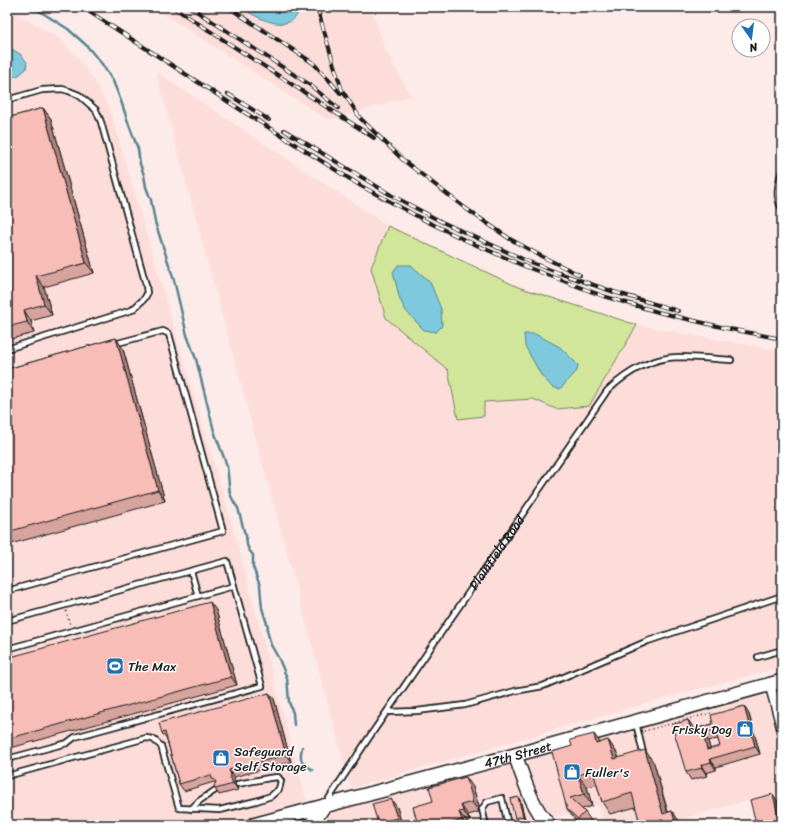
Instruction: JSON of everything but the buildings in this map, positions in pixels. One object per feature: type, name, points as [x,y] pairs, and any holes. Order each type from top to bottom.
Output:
[{"type":"main road","name":"47th Street","points":[[254,825],[776,683]]},
{"type":"main road","points":[[515,755],[529,794],[546,821]]},
{"type":"main road","name":"Plainfield Road","points":[[311,825],[324,806]]},
{"type":"street","points":[[776,683],[782,730]]},
{"type":"lane","points":[[7,100],[42,90],[62,89],[79,95],[96,110],[144,277],[147,294],[144,299],[132,310],[7,349]]},
{"type":"lane","points":[[782,173],[778,186],[779,204],[782,208]]},
{"type":"lane","points":[[7,590],[223,531],[169,334],[163,330],[110,345]]},
{"type":"lane","name":"Plainfield Road","points":[[324,806],[608,391],[618,381],[633,370],[646,364],[661,360],[678,357],[731,360]]},
{"type":"lane","points":[[7,622],[227,561],[262,686],[75,737],[67,743],[7,759]]},
{"type":"lane","points":[[191,571],[198,596]]},
{"type":"lane","points":[[7,649],[234,586]]},
{"type":"lane","points":[[387,712],[417,711],[465,705],[515,691],[543,686],[648,641],[782,596]]},
{"type":"lane","points":[[758,657],[782,650]]},
{"type":"lane","points":[[635,722],[645,759]]},
{"type":"lane","points":[[7,776],[146,738],[153,739],[161,746],[179,808],[220,810],[266,798],[271,796],[279,789],[281,781],[278,777],[238,784]]},
{"type":"lane","points":[[191,809],[199,801],[217,789]]},
{"type":"lane","points":[[486,825],[482,809],[487,802],[502,798],[508,825]]},
{"type":"lane","points":[[530,825],[546,821]]},
{"type":"shaded area","points":[[153,7],[371,7],[385,49],[411,96],[328,120]]},
{"type":"shaded area","points":[[7,8],[59,38],[78,58],[94,80],[110,110],[237,542],[308,807],[242,825],[7,825]]},
{"type":"shaded area","points":[[156,72],[388,226],[371,268],[386,318],[448,370],[458,419],[484,416],[483,402],[533,399],[556,409],[589,406],[637,325],[782,351],[782,667],[665,698],[351,788]]},
{"type":"shaded area","points":[[768,688],[782,739],[782,791],[660,825],[605,825],[598,805],[547,819],[519,757]]},
{"type":"shaded area","points":[[513,758],[545,825],[317,825],[328,808]]},
{"type":"green space","points":[[388,226],[518,287],[637,325],[589,406],[556,409],[533,399],[484,402],[484,416],[458,419],[448,370],[386,318],[371,268]]},
{"type":"water","points":[[241,7],[300,7],[296,16],[290,21],[274,23],[256,16]]},
{"type":"water","points":[[7,46],[20,54],[27,62],[26,69],[19,75],[7,79]]},
{"type":"water","points":[[398,265],[411,265],[430,282],[441,309],[442,326],[436,332],[424,330],[406,311],[400,300],[393,272]]},
{"type":"water","points":[[524,334],[535,334],[560,347],[578,365],[577,371],[560,389],[552,387],[541,375],[525,346]]},
{"type":"waterway","points":[[33,7],[68,29],[86,45],[102,64],[113,81],[121,101],[138,149],[140,164],[151,200],[155,222],[174,280],[187,335],[196,359],[214,431],[227,466],[230,494],[238,508],[246,535],[247,545],[253,555],[253,567],[260,586],[262,608],[268,627],[267,630],[271,645],[287,678],[289,702],[293,713],[294,725]]},
{"type":"waterway","points":[[302,747],[301,759],[313,770]]},
{"type":"railway","points":[[82,7],[361,186],[465,240],[524,266],[603,296],[691,320],[782,339]]},
{"type":"railway","points":[[173,7],[374,138]]},
{"type":"railway","points":[[190,7],[310,85],[338,108]]},
{"type":"railway","points":[[228,7],[313,63],[341,94]]},
{"type":"railway","points":[[317,7],[342,90],[360,118],[403,160],[465,208],[510,239],[580,275]]},
{"type":"railway","points":[[228,94],[269,120]]},
{"type":"railway","points":[[284,130],[391,195],[442,222],[527,261],[614,292],[678,311]]},
{"type":"place","name":"The Max","points":[[115,666]]},
{"type":"place","name":"Frisky Dog","points":[[745,729]]},
{"type":"place","name":"Safeguard Self Storage","points":[[221,758]]},
{"type":"place","name":"Fuller's","points":[[572,772]]}]
